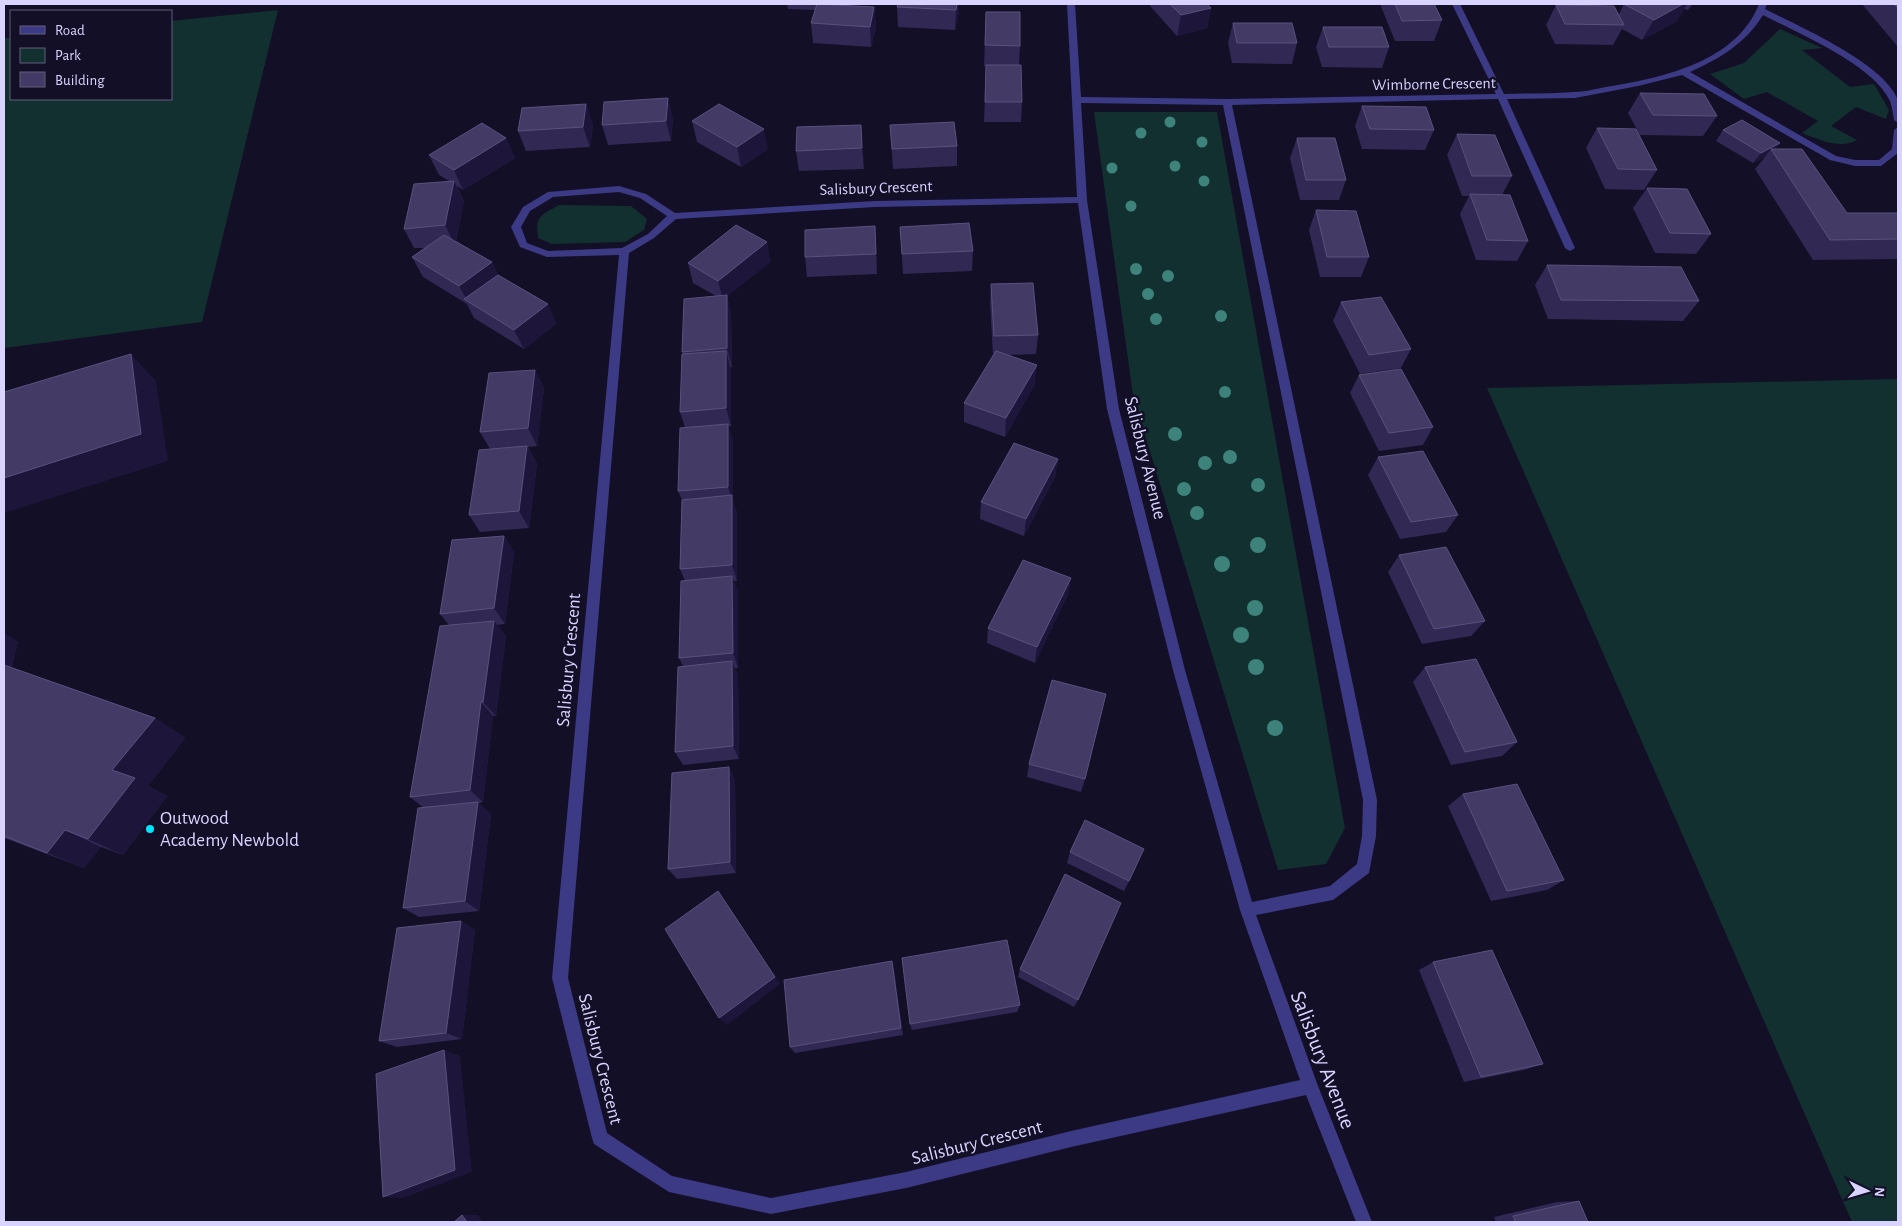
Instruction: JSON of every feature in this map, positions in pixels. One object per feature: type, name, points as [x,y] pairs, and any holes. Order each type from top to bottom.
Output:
[{"type":"street","name":"Salisbury Avenue","points":[[1071,4],[1082,200],[1113,409],[1179,670],[1247,910],[1310,1086],[1364,1222]]},
{"type":"street","points":[[1456,4],[1502,98],[1570,248]]},
{"type":"street","name":"Wimborne Crescent","points":[[1075,100],[1228,102],[1502,98],[1575,95],[1626,87],[1683,72],[1726,48],[1747,33],[1762,7]]},
{"type":"street","points":[[1762,7],[1853,60],[1879,81],[1894,100],[1898,120]]},
{"type":"street","points":[[1683,72],[1834,158],[1855,163],[1881,163],[1896,150],[1898,130]]},
{"type":"street","points":[[1228,102],[1370,800],[1369,836],[1364,868],[1334,892],[1247,910]]},
{"type":"street","points":[[619,189],[643,196],[672,216],[651,236],[624,251],[547,254],[523,246],[516,226],[526,209],[551,194],[619,189]]},
{"type":"street","name":"Salisbury Crescent","points":[[672,216],[875,204],[1082,200]]},
{"type":"street","name":"Salisbury Crescent","points":[[624,251],[560,978],[600,1138],[669,1184],[770,1206],[906,1180],[1071,1139],[1310,1086]]},
{"type":"green space","points":[[278,10],[202,322],[4,348],[4,38],[10,38],[10,100],[172,100],[172,21]]},
{"type":"green space","points":[[1780,29],[1822,48],[1802,50],[1850,87],[1874,84],[1889,110],[1886,119],[1856,107],[1831,126],[1857,140],[1844,144],[1829,142],[1802,133],[1818,121],[1767,92],[1744,99],[1710,74],[1744,63]]},
{"type":"green space","points":[[1094,112],[1217,112],[1345,828],[1326,864],[1278,870],[1133,396]]},
{"type":"green space","points":[[559,205],[631,206],[647,219],[644,230],[625,242],[552,244],[538,238],[537,225],[544,214]]},
{"type":"green space","points":[[1898,379],[1898,1222],[1852,1222],[1487,388]]},
{"type":"building","points":[[817,4],[874,7],[870,27],[811,23]]},
{"type":"building","points":[[898,4],[957,4],[956,10],[897,7]]},
{"type":"building","points":[[1170,4],[1207,4],[1211,8],[1181,15]]},
{"type":"building","points":[[1395,4],[1434,4],[1442,20],[1402,21]]},
{"type":"building","points":[[1624,4],[1683,4],[1654,20]]},
{"type":"building","points":[[1556,5],[1614,6],[1624,25],[1565,24]]},
{"type":"building","points":[[986,12],[1020,12],[1020,46],[985,45]]},
{"type":"building","points":[[1233,23],[1292,23],[1297,43],[1237,43]]},
{"type":"building","points":[[1323,27],[1382,27],[1389,47],[1329,47]]},
{"type":"building","points":[[986,65],[1021,65],[1022,102],[985,102]]},
{"type":"building","points":[[1640,93],[1704,94],[1717,116],[1653,115]]},
{"type":"building","points":[[668,98],[666,121],[602,125],[604,102]]},
{"type":"building","points":[[586,104],[583,127],[518,131],[522,108]]},
{"type":"building","points":[[719,104],[764,129],[737,147],[692,121]]},
{"type":"building","points":[[1362,106],[1426,107],[1434,130],[1370,129]]},
{"type":"building","points":[[1742,120],[1780,143],[1761,153],[1723,130]]},
{"type":"building","points":[[954,122],[957,146],[892,149],[890,125]]},
{"type":"building","points":[[482,123],[506,138],[454,170],[429,155]]},
{"type":"building","points":[[861,125],[862,148],[796,151],[797,127]]},
{"type":"building","points":[[1597,128],[1636,129],[1657,170],[1618,169]]},
{"type":"building","points":[[1457,134],[1495,135],[1512,176],[1472,176]]},
{"type":"building","points":[[1297,138],[1335,138],[1346,180],[1306,180]]},
{"type":"building","points":[[1771,149],[1802,149],[1847,213],[1898,213],[1898,239],[1830,240]]},
{"type":"building","points":[[454,181],[445,225],[404,229],[414,184]]},
{"type":"building","points":[[1647,188],[1687,189],[1711,234],[1670,233]]},
{"type":"building","points":[[1470,194],[1510,195],[1528,241],[1487,240]]},
{"type":"building","points":[[1316,210],[1356,211],[1369,257],[1327,257]]},
{"type":"building","points":[[969,223],[973,251],[902,254],[900,227]]},
{"type":"building","points":[[736,225],[767,242],[718,281],[688,263]]},
{"type":"building","points":[[875,226],[876,254],[805,257],[805,230]]},
{"type":"building","points":[[444,235],[492,262],[459,286],[412,257]]},
{"type":"building","points":[[1547,265],[1681,267],[1699,301],[1561,300]]},
{"type":"building","points":[[498,275],[548,304],[514,330],[464,299]]},
{"type":"building","points":[[1033,283],[1038,335],[994,336],[991,284]]},
{"type":"building","points":[[727,295],[727,348],[682,352],[684,299]]},
{"type":"building","points":[[1381,297],[1411,349],[1369,355],[1341,302]]},
{"type":"building","points":[[726,351],[726,408],[680,412],[682,354]]},
{"type":"building","points":[[996,351],[1037,365],[1006,418],[964,403]]},
{"type":"building","points":[[131,354],[141,434],[4,478],[4,392]]},
{"type":"building","points":[[1401,369],[1433,427],[1389,433],[1359,375]]},
{"type":"building","points":[[535,370],[528,428],[480,432],[489,373]]},
{"type":"building","points":[[728,424],[728,487],[678,491],[680,428]]},
{"type":"building","points":[[1014,443],[1058,459],[1026,519],[981,502]]},
{"type":"building","points":[[527,446],[519,511],[469,515],[479,450]]},
{"type":"building","points":[[1423,451],[1458,515],[1411,522],[1378,457]]},
{"type":"building","points":[[732,495],[732,565],[680,569],[682,500]]},
{"type":"building","points":[[504,536],[494,608],[440,614],[452,540]]},
{"type":"building","points":[[1446,547],[1485,621],[1434,629],[1399,555]]},
{"type":"building","points":[[1023,560],[1071,578],[1037,647],[988,628]]},
{"type":"building","points":[[732,576],[733,653],[679,658],[681,581]]},
{"type":"building","points":[[494,621],[470,790],[410,797],[440,626]]},
{"type":"building","points":[[1476,659],[1517,742],[1465,752],[1425,667]]},
{"type":"building","points":[[732,661],[733,746],[675,752],[678,667]]},
{"type":"building","points":[[4,665],[155,718],[112,770],[135,778],[88,839],[65,830],[47,853],[4,836]]},
{"type":"building","points":[[1052,680],[1106,694],[1085,779],[1029,764]]},
{"type":"building","points":[[729,767],[730,862],[668,869],[672,773]]},
{"type":"building","points":[[1517,784],[1564,880],[1507,891],[1463,794]]},
{"type":"building","points":[[478,802],[465,901],[403,908],[418,808]]},
{"type":"building","points":[[1085,820],[1144,849],[1129,881],[1070,852]]},
{"type":"building","points":[[1065,874],[1121,903],[1078,1000],[1020,969]]},
{"type":"building","points":[[718,891],[775,977],[719,1018],[665,929]]},
{"type":"building","points":[[461,921],[446,1033],[379,1041],[397,928]]},
{"type":"building","points":[[1007,940],[1020,1005],[910,1024],[902,958]]},
{"type":"building","points":[[1492,950],[1543,1064],[1481,1077],[1433,962]]},
{"type":"building","points":[[892,961],[901,1028],[790,1047],[784,980]]},
{"type":"building","points":[[444,1050],[455,1170],[383,1197],[376,1074]]},
{"type":"building","points":[[1579,1201],[1588,1222],[1516,1222],[1513,1216]]},
{"type":"building","points":[[462,1215],[467,1222],[454,1222]]},
{"type":"place","name":"Outwood Academy Newbold","points":[[150,829]]}]
